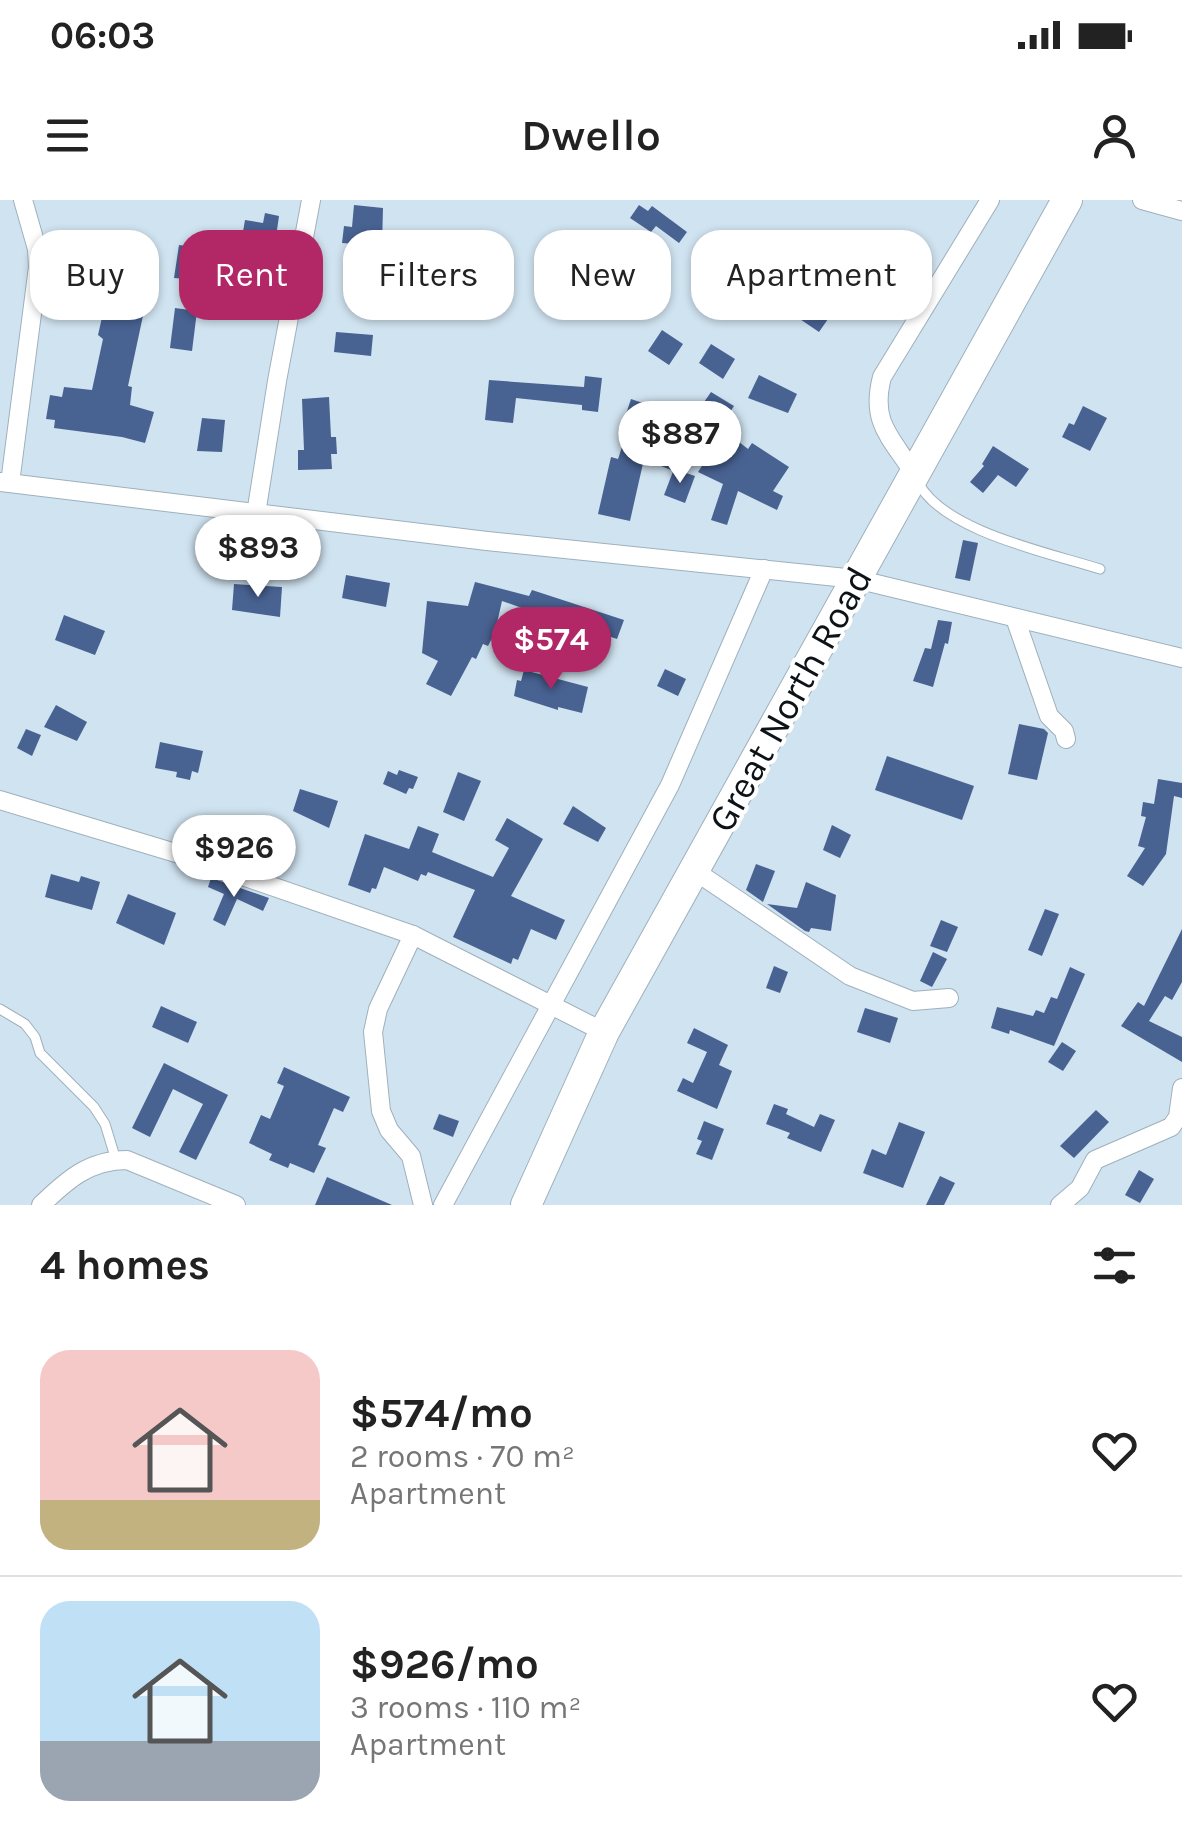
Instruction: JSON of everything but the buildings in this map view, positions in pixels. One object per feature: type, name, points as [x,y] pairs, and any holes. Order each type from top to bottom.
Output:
[{"type":"highway","name":"Great North Road","points":[[526,1205],[604,1032],[1067,200]]},
{"type":"street","points":[[24,200],[38,259],[5,482],[256,514],[856,579],[1182,658]]},
{"type":"street","points":[[256,514],[311,200]]},
{"type":"street","points":[[915,475],[880,420],[876,400],[882,377],[990,200]]},
{"type":"street","points":[[1142,200],[1182,211]]},
{"type":"street","points":[[443,1205],[670,784],[764,569]]},
{"type":"street","points":[[1015,618],[1049,716],[1064,731],[1066,739]]},
{"type":"street","points":[[0,800],[252,877],[413,934],[604,1032]]},
{"type":"street","points":[[695,871],[850,976],[912,1002],[949,998]]},
{"type":"street","points":[[413,934],[378,1009],[373,1032],[381,1111],[389,1130],[411,1156],[423,1205]]},
{"type":"street","points":[[1060,1205],[1080,1188],[1095,1160],[1171,1127],[1178,1117],[1182,1088]]},
{"type":"street","points":[[41,1205],[74,1173],[116,1160],[127,1160],[236,1205]]},
{"type":"lane","points":[[915,475],[924,495],[942,510],[998,537],[1100,569]]},
{"type":"lane","points":[[0,1009],[26,1024],[40,1053],[94,1106],[105,1124],[116,1160]]}]
